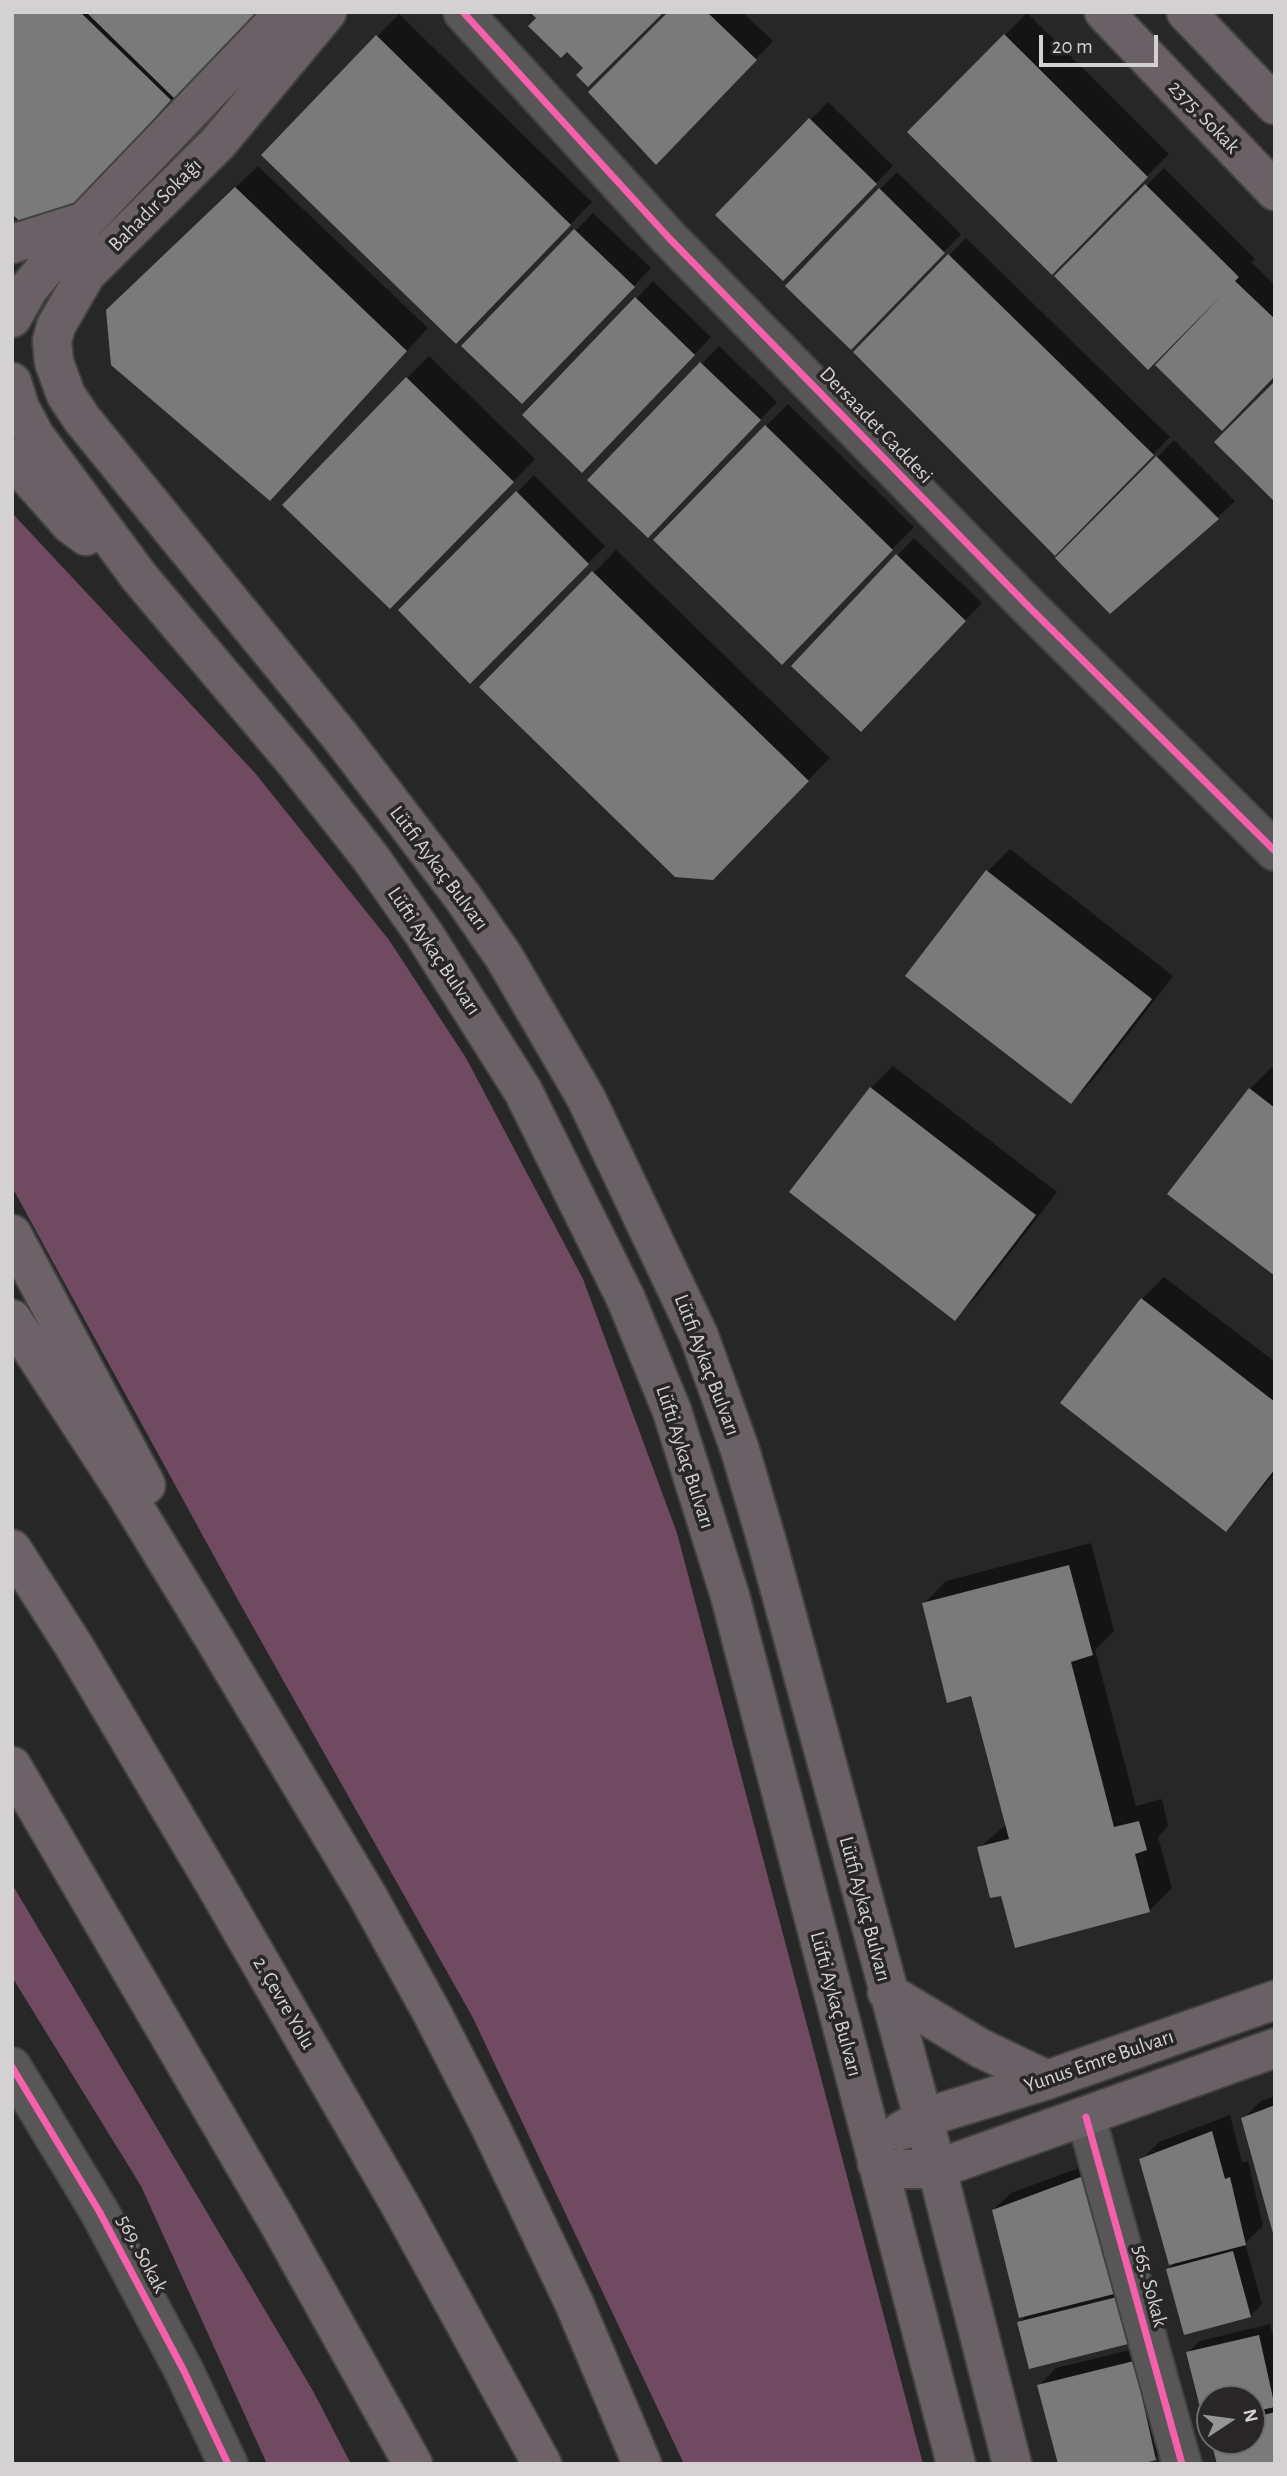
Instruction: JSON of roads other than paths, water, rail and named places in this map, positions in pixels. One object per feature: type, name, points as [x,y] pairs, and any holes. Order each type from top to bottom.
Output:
[{"type":"highway","points":[[12,1234],[141,1475],[215,1640]]},
{"type":"highway","points":[[12,1319],[125,1492],[215,1640],[367,1895],[437,2022],[574,2303],[642,2464]]},
{"type":"highway","name":"2. Çevre Yolu","points":[[12,1549],[74,1646],[230,1909],[399,2203],[542,2464]]},
{"type":"highway","points":[[12,1766],[278,2222],[413,2464]]},
{"type":"main road","name":"Bahadır Sokağı","points":[[12,318],[29,288],[85,221],[285,12]]},
{"type":"main road","name":"Bahadır Sokağı","points":[[82,419],[66,395],[54,362],[52,341],[56,326],[72,296],[86,274],[218,142],[327,12]]},
{"type":"main road","name":"2375. Sokak","points":[[1104,12],[1275,191]]},
{"type":"main road","points":[[1186,12],[1275,105]]},
{"type":"main road","points":[[12,244],[85,221]]},
{"type":"main road","points":[[12,382],[20,408],[35,436],[140,578]]},
{"type":"main road","name":"Lütfi Aykaç Bulvarı","points":[[82,419],[340,736],[504,957],[586,1098],[699,1336],[740,1450],[804,1676],[887,1992],[937,2169],[1012,2464]]},
{"type":"main road","points":[[12,458],[70,524],[140,578]]},
{"type":"main road","name":"Lüfti Aykaç Bulvarı","points":[[140,578],[304,773],[370,857],[424,934],[523,1091],[626,1299],[673,1412],[730,1596],[956,2464]]},
{"type":"main road","points":[[887,1992],[1017,2068],[1047,2080]]},
{"type":"main road","name":"Yunus Emre Bulvarı","points":[[877,2164],[890,2142],[906,2127],[923,2118],[1047,2080],[1275,2000]]},
{"type":"main road","points":[[877,2164],[893,2169],[937,2169],[1275,2048]]},
{"type":"street","name":"Dersaadet Caddesi","points":[[463,12],[669,238],[1029,607],[1275,851]]},
{"type":"street","name":"569. Sokak","points":[[12,2067],[99,2211],[184,2371],[228,2464]]},
{"type":"street","name":"565. Sokak","points":[[1086,2117],[1182,2464]]}]
